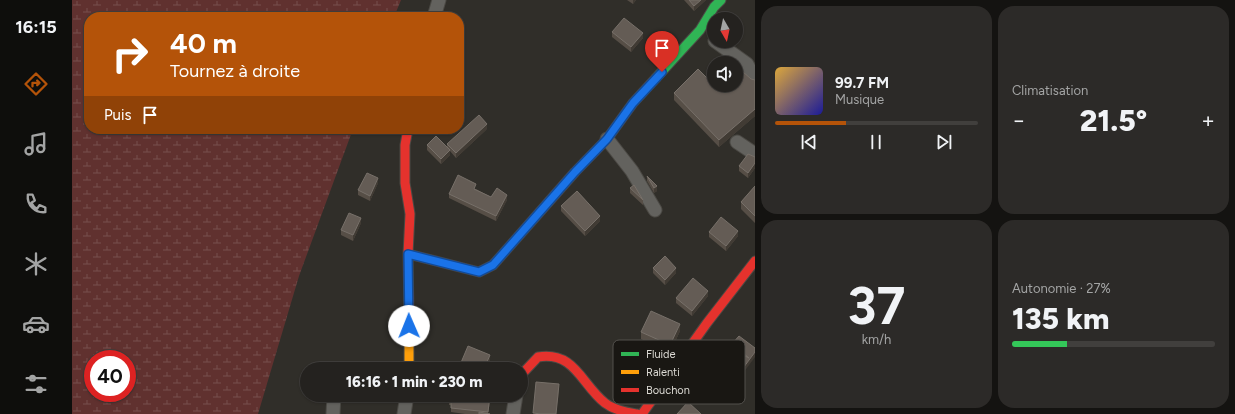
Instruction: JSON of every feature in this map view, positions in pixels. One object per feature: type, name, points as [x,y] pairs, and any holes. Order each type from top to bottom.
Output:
[{"type":"street","points":[[435,12],[439,0]]},
{"type":"street","points":[[408,254],[474,271],[484,271],[493,265],[575,172],[607,139],[633,103],[700,30],[716,2]]},
{"type":"street","points":[[700,30],[707,36]]},
{"type":"street","points":[[724,48],[747,64],[755,80]]},
{"type":"street","points":[[407,134],[405,145],[405,183],[410,214],[408,254],[409,362]]},
{"type":"street","points":[[607,139],[632,171],[655,210]]},
{"type":"street","points":[[737,142],[755,154]]},
{"type":"street","points":[[695,340],[755,261]]},
{"type":"street","points":[[528,368],[538,357],[557,356],[571,365],[590,389],[606,404],[622,412],[637,414]]},
{"type":"street","points":[[333,414],[334,402]]},
{"type":"street","points":[[404,414],[406,402]]},
{"type":"street","points":[[513,414],[515,402]]},
{"type":"street","points":[[642,414],[649,404]]},
{"type":"green space","points":[[72,0],[401,0],[396,12],[84,12],[84,134],[351,134],[299,276],[258,414],[72,414]]},
{"type":"building","points":[[689,0],[701,0],[694,6]]},
{"type":"building","points":[[624,18],[643,33],[631,47],[612,32]]},
{"type":"building","points":[[698,69],[707,78],[707,92],[743,92],[743,72],[751,79],[755,80],[755,109],[719,140],[674,93]]},
{"type":"building","points":[[479,115],[487,124],[456,153],[447,144],[458,134],[464,134],[464,129]]},
{"type":"building","points":[[436,136],[450,150],[441,159],[427,145]]},
{"type":"building","points":[[748,154],[755,157],[755,163],[748,173],[739,166]]},
{"type":"building","points":[[367,173],[378,178],[370,196],[358,190]]},
{"type":"building","points":[[458,175],[476,184],[474,189],[491,197],[497,188],[507,195],[496,216],[449,194]]},
{"type":"building","points":[[647,176],[657,186],[654,188]]},
{"type":"building","points":[[634,185],[643,200],[630,188]]},
{"type":"building","points":[[755,186],[755,216],[741,202]]},
{"type":"building","points":[[577,191],[600,216],[585,231],[561,206]]},
{"type":"building","points":[[349,213],[361,218],[353,235],[341,230]]},
{"type":"building","points":[[721,217],[738,231],[726,246],[709,232]]},
{"type":"building","points":[[665,256],[676,268],[665,280],[653,268]]},
{"type":"building","points":[[693,278],[708,291],[692,311],[676,298]]},
{"type":"building","points":[[651,311],[680,324],[672,340],[659,340],[641,332]]},
{"type":"building","points":[[739,336],[744,340],[736,340]]},
{"type":"building","points":[[745,340],[755,348],[755,352],[745,366],[745,356],[749,358],[745,355]]},
{"type":"building","points":[[468,346],[490,355],[487,362],[461,362]]},
{"type":"building","points":[[536,382],[559,384],[556,414],[533,413]]},
{"type":"building","points":[[451,402],[489,402],[488,412],[451,408]]},
{"type":"building","points":[[686,404],[690,404],[701,414],[677,414]]},
{"type":"building","points":[[479,412],[490,414],[479,414]]},
{"type":"traffic: fast","points":[[656,78],[700,30],[714,7],[721,0]]},
{"type":"traffic: slow","points":[[409,315],[409,362]]},
{"type":"traffic: jam","points":[[408,254],[479,272],[493,265],[575,172],[607,139],[633,103],[656,78]]},
{"type":"traffic: jam","points":[[407,134],[405,145],[405,183],[410,214],[408,254],[409,315]]},
{"type":"traffic: jam","points":[[695,340],[755,261]]},
{"type":"traffic: jam","points":[[528,368],[538,357],[551,356],[561,359],[569,364],[605,403],[616,409],[637,414]]},
{"type":"traffic: jam","points":[[642,414],[649,404]]},
{"type":"route","points":[[409,326],[408,254],[479,272],[484,271],[493,265],[575,172],[607,139],[633,103],[662,72]]}]
